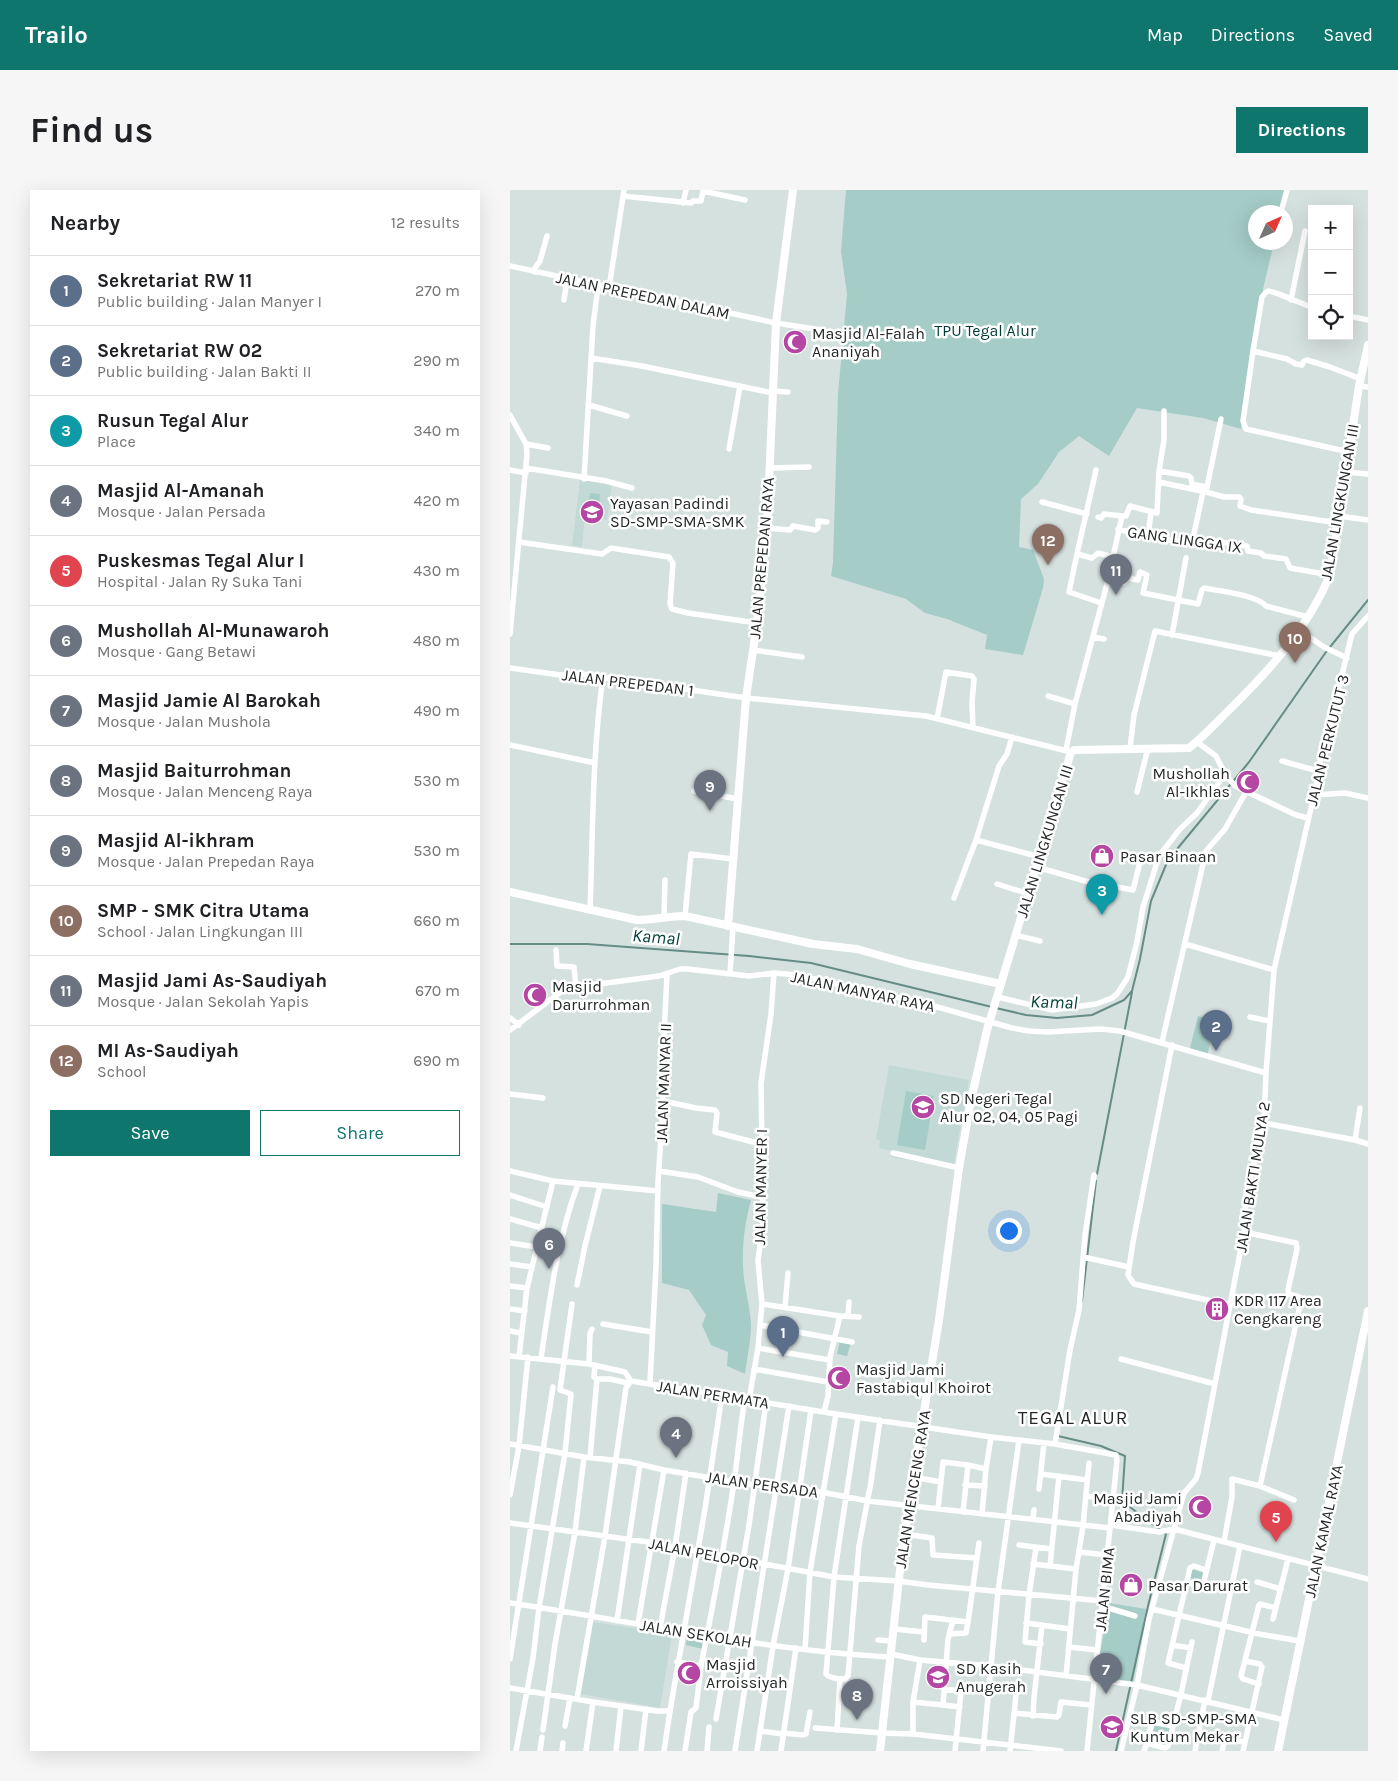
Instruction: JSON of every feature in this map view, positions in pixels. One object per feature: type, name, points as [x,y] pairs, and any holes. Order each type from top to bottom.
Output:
[{"type":"street","points":[[684,202],[686,190]]},
{"type":"street","name":"JALAN PREPEDAN RAYA","points":[[731,926],[732,859],[746,698],[757,623],[767,528],[776,323],[793,190]]},
{"type":"street","points":[[1283,205],[1287,190]]},
{"type":"street","points":[[609,288],[623,193],[691,203],[693,201],[701,201],[703,191],[745,200]]},
{"type":"street","points":[[1291,300],[1305,231]]},
{"type":"street","points":[[534,272],[540,262],[547,236]]},
{"type":"street","name":"JALAN PREPEDAN DALAM","points":[[510,266],[776,323],[821,330]]},
{"type":"street","points":[[564,300],[567,279]]},
{"type":"street","points":[[584,479],[591,358],[598,286]]},
{"type":"street","points":[[1308,306],[1268,291],[1264,294],[1253,351],[1243,421],[1246,429],[1349,452]]},
{"type":"street","points":[[1353,317],[1368,320]]},
{"type":"street","name":"JALAN LINGKUNGAN III","points":[[992,1018],[1015,935],[1040,857],[1069,751],[1189,748],[1258,681],[1280,656],[1321,596],[1330,575],[1360,382],[1368,347]]},
{"type":"street","points":[[1253,351],[1287,359],[1296,364],[1302,365],[1307,360],[1368,387]]},
{"type":"street","points":[[591,358],[773,392],[788,392]]},
{"type":"street","points":[[729,450],[740,386]]},
{"type":"street","points":[[589,405],[627,416]]},
{"type":"street","points":[[1098,517],[1101,518],[1104,514],[1126,516],[1130,506],[1157,513],[1159,471],[1164,440],[1164,412]]},
{"type":"street","points":[[510,415],[526,444],[527,454],[510,634]]},
{"type":"street","points":[[1193,538],[1221,422]]},
{"type":"street","points":[[526,444],[548,448]]},
{"type":"street","points":[[769,468],[809,467]]},
{"type":"street","points":[[510,470],[558,472],[632,488]]},
{"type":"street","points":[[1096,470],[1069,592],[1101,602]]},
{"type":"street","points":[[1159,471],[1189,476],[1192,484],[1224,497],[1239,497],[1241,499],[1240,506],[1251,510],[1339,520],[1368,520]]},
{"type":"street","points":[[1345,472],[1368,474]]},
{"type":"street","points":[[1159,482],[1205,490]]},
{"type":"street","points":[[1042,502],[1086,514]]},
{"type":"street","points":[[1148,537],[1151,512]]},
{"type":"street","points":[[1069,751],[1075,704],[1108,580],[1122,516]]},
{"type":"street","points":[[767,528],[790,530],[794,526],[815,530],[818,528],[818,521],[827,522]]},
{"type":"street","name":"GANG LINGGA IX","points":[[1118,529],[1148,537],[1191,542],[1193,538],[1247,546],[1248,551],[1261,553],[1264,556],[1286,559],[1290,568],[1330,575]]},
{"type":"street","points":[[519,542],[602,554],[611,548],[669,557],[673,560],[674,567],[670,605],[672,609],[757,623]]},
{"type":"street","points":[[1077,554],[1092,558],[1098,553],[1113,557]]},
{"type":"street","points":[[510,554],[518,555]]},
{"type":"street","points":[[1172,635],[1186,558]]},
{"type":"street","points":[[1108,580],[1124,584],[1128,578],[1138,580],[1140,572],[1146,575],[1143,593],[1198,604],[1204,588],[1250,598],[1262,602],[1266,606],[1308,617]]},
{"type":"street","points":[[1347,658],[1352,634],[1368,616]]},
{"type":"street","name":"JALAN PERKUTUT 3","points":[[1299,630],[1324,647],[1347,658],[1325,735],[1308,818]]},
{"type":"street","points":[[1130,748],[1134,715],[1154,632],[1280,656]]},
{"type":"street","points":[[1093,637],[1104,639]]},
{"type":"street","points":[[753,650],[802,657]]},
{"type":"street","name":"JALAN PREPEDAN 1","points":[[510,668],[560,674],[583,674],[703,690],[746,698],[926,716],[1069,751]]},
{"type":"street","points":[[937,719],[946,672],[972,676],[974,679],[973,727]]},
{"type":"street","points":[[590,910],[595,763],[598,713],[603,677]]},
{"type":"street","points":[[1048,696],[1075,704]]},
{"type":"street","points":[[954,898],[976,840],[999,766],[1007,754],[1012,737]]},
{"type":"street","points":[[1197,742],[1216,756],[1226,775],[1235,786],[1296,815],[1308,818]]},
{"type":"street","points":[[510,745],[595,763]]},
{"type":"street","points":[[1136,792],[1148,748]]},
{"type":"street","points":[[1282,761],[1318,771]]},
{"type":"street","points":[[997,999],[1052,1010],[1096,1004],[1117,994],[1126,982],[1130,971],[1137,942],[1142,907],[1159,856],[1180,829],[1197,813],[1226,775]]},
{"type":"street","points":[[694,791],[738,799]]},
{"type":"street","points":[[1162,1042],[1206,850],[1225,830],[1246,792]]},
{"type":"street","points":[[1314,795],[1345,793],[1368,798]]},
{"type":"street","name":"JALAN BAKTI MULYA 2","points":[[1120,1751],[1133,1684],[1184,1493],[1198,1474],[1244,1232],[1246,1196],[1264,1123],[1269,1021],[1274,970],[1308,818]]},
{"type":"street","points":[[976,840],[1040,857]]},
{"type":"street","points":[[685,916],[691,854],[732,859]]},
{"type":"street","points":[[1037,867],[1077,880],[1132,890],[1135,887],[1140,862]]},
{"type":"street","points":[[664,917],[665,880]]},
{"type":"street","points":[[997,884],[1029,894]]},
{"type":"street","points":[[510,892],[637,920],[685,916],[813,944],[857,950],[1001,984]]},
{"type":"street","points":[[730,974],[731,926]]},
{"type":"street","points":[[1015,935],[1040,941]]},
{"type":"street","points":[[1185,944],[1274,970]]},
{"type":"street","points":[[556,950],[557,966],[574,967],[576,987]]},
{"type":"street","name":"JALAN MANYAR RAYA","points":[[510,1030],[557,994],[576,987],[667,975],[687,969],[749,976],[774,973],[797,975],[992,1018],[1029,1031],[1048,1032],[1100,1029],[1120,1031],[1238,1066],[1266,1072]]},
{"type":"street","name":"JALAN MANYER I","points":[[685,1751],[691,1712],[696,1708],[701,1666],[708,1637],[734,1481],[738,1438],[758,1348],[762,1304],[758,1261],[763,1221],[761,1083],[771,1014],[774,973]]},
{"type":"street","name":"JALAN MANYAR II","points":[[658,1191],[667,975]]},
{"type":"street","points":[[1250,1017],[1269,1021]]},
{"type":"street","points":[[510,1018],[518,1025]]},
{"type":"street","name":"JALAN MENCENG RAYA","points":[[880,1751],[904,1534],[912,1507],[913,1478],[939,1320],[958,1168],[978,1067],[992,1018]]},
{"type":"street","points":[[1172,1045],[1129,1267],[1129,1278],[1134,1284],[1230,1305]]},
{"type":"street","points":[[510,1094],[543,1098]]},
{"type":"street","points":[[663,1100],[696,1108],[715,1110],[717,1113],[714,1131],[716,1134],[762,1144]]},
{"type":"street","points":[[1355,1140],[1360,1108]]},
{"type":"street","points":[[1264,1123],[1368,1144]]},
{"type":"street","points":[[893,1153],[958,1168]]},
{"type":"street","points":[[510,1171],[553,1181],[658,1191],[650,1383]]},
{"type":"street","points":[[659,1171],[698,1177],[738,1192],[762,1197]]},
{"type":"street","points":[[1055,1444],[1070,1350],[1079,1310],[1094,1175]]},
{"type":"street","points":[[519,1357],[527,1288],[553,1181]]},
{"type":"street","points":[[541,1358],[552,1280],[569,1208],[578,1184]]},
{"type":"street","points":[[578,1286],[585,1246],[600,1186]]},
{"type":"street","points":[[510,1195],[547,1207]]},
{"type":"street","points":[[510,1219],[542,1228]]},
{"type":"street","points":[[1244,1232],[1296,1243],[1297,1249],[1288,1290],[1290,1294],[1299,1297],[1301,1301],[1260,1486]]},
{"type":"street","points":[[510,1243],[537,1247]]},
{"type":"street","points":[[1086,1258],[1129,1267]]},
{"type":"street","points":[[510,1264],[532,1267]]},
{"type":"street","points":[[785,1307],[788,1273]]},
{"type":"street","points":[[510,1286],[527,1288]]},
{"type":"street","points":[[848,1316],[849,1302]]},
{"type":"street","points":[[516,1751],[565,1453],[571,1394],[560,1390],[572,1304]]},
{"type":"street","points":[[762,1304],[840,1316],[859,1317]]},
{"type":"street","points":[[510,1309],[525,1310]]},
{"type":"street","name":"JALAN KAMAL RAYA","points":[[1278,1751],[1316,1565],[1365,1348],[1368,1311]]},
{"type":"street","points":[[824,1412],[828,1396],[830,1360],[840,1316]]},
{"type":"street","points":[[603,1324],[652,1332]]},
{"type":"street","points":[[760,1325],[852,1342]]},
{"type":"street","points":[[566,1726],[591,1616],[605,1536],[626,1388],[630,1382],[598,1379],[594,1376],[590,1333],[592,1329]]},
{"type":"street","points":[[510,1331],[521,1333]]},
{"type":"street","points":[[758,1348],[830,1360]]},
{"type":"street","name":"JALAN PERMATA","points":[[510,1356],[592,1364],[625,1372],[630,1382],[650,1383],[836,1414],[991,1437],[1055,1444],[1113,1454],[1117,1457]]},
{"type":"street","points":[[510,1495],[519,1446],[528,1357]]},
{"type":"street","points":[[1121,1359],[1215,1384]]},
{"type":"street","points":[[754,1369],[828,1382]]},
{"type":"street","points":[[540,1751],[598,1379]]},
{"type":"street","points":[[510,1659],[553,1387]]},
{"type":"street","points":[[664,1751],[722,1395]]},
{"type":"street","points":[[716,1719],[743,1560],[766,1402]]},
{"type":"street","points":[[735,1751],[789,1406]]},
{"type":"street","points":[[757,1751],[773,1646],[788,1569],[811,1410]]},
{"type":"street","points":[[805,1649],[810,1572],[836,1414]]},
{"type":"street","points":[[858,1417],[834,1576],[826,1675],[840,1679],[848,1677],[859,1546],[880,1420]]},
{"type":"street","points":[[982,1514],[991,1437]]},
{"type":"street","points":[[983,1751],[998,1592],[1018,1440]]},
{"type":"street","points":[[1040,1489],[1044,1443]]},
{"type":"street","name":"JALAN PERSADA","points":[[510,1444],[587,1458],[615,1460],[664,1470],[776,1487],[800,1488],[912,1507],[1083,1526],[1110,1526],[1162,1531],[1174,1529]]},
{"type":"street","name":"JALAN BIMA","points":[[1087,1751],[1090,1705],[1117,1457]]},
{"type":"street","points":[[938,1510],[942,1462],[986,1469]]},
{"type":"street","points":[[1066,1676],[1076,1569],[1083,1526],[1089,1463]]},
{"type":"street","points":[[617,1621],[640,1464]]},
{"type":"street","points":[[963,1512],[968,1466]]},
{"type":"street","points":[[638,1624],[664,1470]]},
{"type":"street","points":[[660,1628],[676,1547],[686,1473]]},
{"type":"street","points":[[1041,1474],[1087,1480]]},
{"type":"street","points":[[1050,1566],[1059,1476]]},
{"type":"street","points":[[913,1478],[941,1482]]},
{"type":"street","points":[[1224,1542],[1232,1497],[1232,1479],[1260,1486],[1294,1500]]},
{"type":"street","points":[[965,1485],[985,1486]]},
{"type":"street","points":[[1086,1496],[1113,1500]]},
{"type":"street","points":[[1033,1519],[1034,1510]]},
{"type":"street","name":"JALAN PELOPOR","points":[[510,1523],[629,1539],[834,1576],[1073,1599],[1102,1604],[1135,1616]]},
{"type":"street","points":[[1174,1529],[1368,1579]]},
{"type":"street","points":[[904,1534],[932,1538],[933,1555],[977,1558]]},
{"type":"street","points":[[1187,1582],[1202,1586],[1214,1540]]},
{"type":"street","points":[[950,1634],[965,1634],[968,1630],[979,1543]]},
{"type":"street","points":[[1019,1546],[1051,1549]]},
{"type":"street","points":[[1195,1751],[1224,1626],[1240,1546]]},
{"type":"street","points":[[1036,1548],[1025,1642],[1041,1644]]},
{"type":"street","points":[[1079,1552],[1107,1555]]},
{"type":"street","points":[[1273,1619],[1288,1559]]},
{"type":"street","points":[[1033,1564],[1076,1569]]},
{"type":"street","points":[[1186,1668],[1168,1663],[1192,1566],[1206,1570]]},
{"type":"street","points":[[1257,1582],[1280,1589]]},
{"type":"street","name":"JALAN SEKOLAH","points":[[510,1603],[708,1637],[773,1646],[850,1655],[890,1656],[991,1666],[1133,1684],[1284,1720]]},
{"type":"street","points":[[1259,1684],[1242,1678],[1251,1632],[1259,1604],[1276,1608]]},
{"type":"street","points":[[1152,1609],[1251,1632],[1300,1641]]},
{"type":"street","points":[[924,1640],[925,1617],[968,1622]]},
{"type":"street","points":[[943,1705],[946,1662],[953,1620]]},
{"type":"street","points":[[1026,1623],[1070,1629]]},
{"type":"street","points":[[1033,1716],[1042,1625]]},
{"type":"street","points":[[894,1628],[924,1632]]},
{"type":"street","points":[[878,1640],[892,1641]]},
{"type":"street","points":[[1147,1743],[1166,1748],[1173,1726],[1192,1645],[1172,1645]]},
{"type":"street","points":[[1069,1647],[1097,1650]]},
{"type":"street","points":[[781,1751],[796,1648]]},
{"type":"street","points":[[913,1734],[913,1702],[920,1660]]},
{"type":"street","points":[[1243,1751],[1259,1684],[1261,1665],[1245,1661]]},
{"type":"street","points":[[677,1662],[701,1666]]},
{"type":"street","points":[[837,1730],[840,1679]]},
{"type":"street","points":[[1010,1749],[1017,1686]]},
{"type":"street","points":[[510,1688],[646,1710],[670,1711]]},
{"type":"street","points":[[944,1689],[961,1691],[955,1751]]},
{"type":"street","points":[[586,1751],[593,1702]]},
{"type":"street","points":[[913,1702],[960,1707]]},
{"type":"street","points":[[1014,1713],[1058,1717],[1061,1702],[1090,1705]]},
{"type":"street","points":[[616,1751],[622,1706]]},
{"type":"street","points":[[641,1751],[646,1710]]},
{"type":"street","points":[[760,1731],[806,1734],[810,1712]]},
{"type":"street","points":[[1144,1751],[1152,1722],[1173,1726]]},
{"type":"street","points":[[707,1751],[710,1727]]},
{"type":"street","points":[[815,1728],[913,1734],[984,1743],[1010,1749],[1058,1751]]},
{"type":"street","points":[[1213,1734],[1225,1739],[1244,1742]]},
{"type":"street","points":[[1222,1751],[1225,1739]]},
{"type":"street","points":[[562,1751],[563,1743]]},
{"type":"shaded area","name":"Yayasan Padindi SD-SMP-SMA-SMK","points":[[580,480],[612,484],[607,520],[585,515],[582,547],[572,545]]},
{"type":"shaded area","name":"SD Negeri Tegal Alur 02, 04, 05 Pagi","points":[[889,1065],[969,1080],[953,1168],[891,1157],[892,1151],[879,1148],[880,1141],[876,1139]]},
{"type":"shaded area","points":[[593,1622],[672,1634],[660,1708],[581,1694]]},
{"type":"green space","name":"TPU Tegal Alur","points":[[846,190],[1286,190],[1284,205],[1248,205],[1248,250],[1272,250],[1263,289],[1241,429],[1203,418],[1137,408],[1109,456],[1079,436],[1059,452],[1038,484],[1021,499],[1019,547],[1033,550],[1044,579],[1023,655],[985,649],[987,635],[947,619],[925,613],[906,599],[831,576],[838,394],[847,294],[841,251]]},
{"type":"green space","points":[[590,493],[600,494],[598,514],[587,513]]},
{"type":"green space","points":[[1198,1016],[1216,1020],[1207,1056],[1189,1052]]},
{"type":"green space","points":[[906,1091],[934,1096],[925,1150],[897,1145]]},
{"type":"green space","points":[[718,1193],[751,1200],[743,1249],[744,1278],[751,1324],[745,1374],[727,1366],[728,1352],[711,1345],[702,1325],[706,1315],[689,1290],[662,1283],[662,1204],[716,1212]]},
{"type":"green space","points":[[840,1340],[851,1342],[847,1356],[837,1354]]},
{"type":"green space","points":[[1192,1569],[1204,1573],[1202,1581],[1189,1578]]},
{"type":"green space","points":[[1109,1603],[1146,1609],[1133,1683],[1096,1676]]},
{"type":"green space","points":[[687,1638],[704,1641],[703,1649],[686,1645]]},
{"type":"green space","points":[[1156,1721],[1171,1725],[1165,1747],[1150,1743]]},
{"type":"waterway","name":"Kamal","points":[[996,1008],[1026,1015],[1057,1018],[1092,1015],[1124,1000],[1132,991],[1151,901],[1168,860],[1249,762],[1326,652],[1368,600]]},
{"type":"waterway","name":"Kamal","points":[[510,944],[587,944],[749,956],[811,963],[992,1007]]},
{"type":"waterway","points":[[1097,1174],[1132,992]]},
{"type":"waterway","points":[[1082,1301],[1096,1181]]},
{"type":"waterway","points":[[1058,1436],[1101,1446],[1125,1456],[1122,1501],[1160,1530]]},
{"type":"waterway","points":[[1116,1751],[1166,1534],[1164,1533]]},
{"type":"place","name":"Masjid Al-Falah Ananiyah","points":[[795,342]]},
{"type":"place","name":"Yayasan Padindi SD-SMP-SMA-SMK","points":[[592,512]]},
{"type":"place","name":"MI As-Saudiyah","points":[[1048,565]]},
{"type":"place","name":"Masjid Jami As-Saudiyah","points":[[1116,595]]},
{"type":"place","name":"SMP - SMK Citra Utama","points":[[1295,663]]},
{"type":"place","name":"Mushollah Al-Ikhlas","points":[[1248,782]]},
{"type":"place","name":"Masjid Al-ikhram","points":[[710,811]]},
{"type":"place","name":"Pasar Binaan","points":[[1102,856]]},
{"type":"place","name":"Rusun Tegal Alur","points":[[1102,915]]},
{"type":"place","name":"Masjid Darurrohman","points":[[535,995]]},
{"type":"place","name":"Sekretariat RW 02","points":[[1216,1051]]},
{"type":"place","name":"SD Negeri Tegal Alur 02, 04, 05 Pagi","points":[[923,1107]]},
{"type":"place","name":"Mushollah Al-Munawaroh","points":[[549,1269]]},
{"type":"place","name":"KDR 117 Area Cengkareng","points":[[1217,1309]]},
{"type":"place","name":"Sekretariat RW 11","points":[[783,1357]]},
{"type":"place","name":"Masjid Jami Fastabiqul Khoirot","points":[[839,1378]]},
{"type":"place","name":"Masjid Al-Amanah","points":[[676,1458]]},
{"type":"place","name":"Masjid Jami Abadiyah","points":[[1200,1507]]},
{"type":"place","name":"Puskesmas Tegal Alur I","points":[[1276,1542]]},
{"type":"place","name":"Pasar Darurat","points":[[1131,1585]]},
{"type":"place","name":"Masjid Arroissiyah","points":[[689,1673]]},
{"type":"place","name":"SD Kasih Anugerah","points":[[938,1677]]},
{"type":"place","name":"Masjid Jamie Al Barokah","points":[[1106,1694]]},
{"type":"place","name":"Masjid Baiturrohman","points":[[857,1720]]},
{"type":"place","name":"SLB SD-SMP-SMA Kuntum Mekar","points":[[1112,1727]]},
{"type":"district","name":"TEGAL ALUR","points":[[1073,1417]]}]
